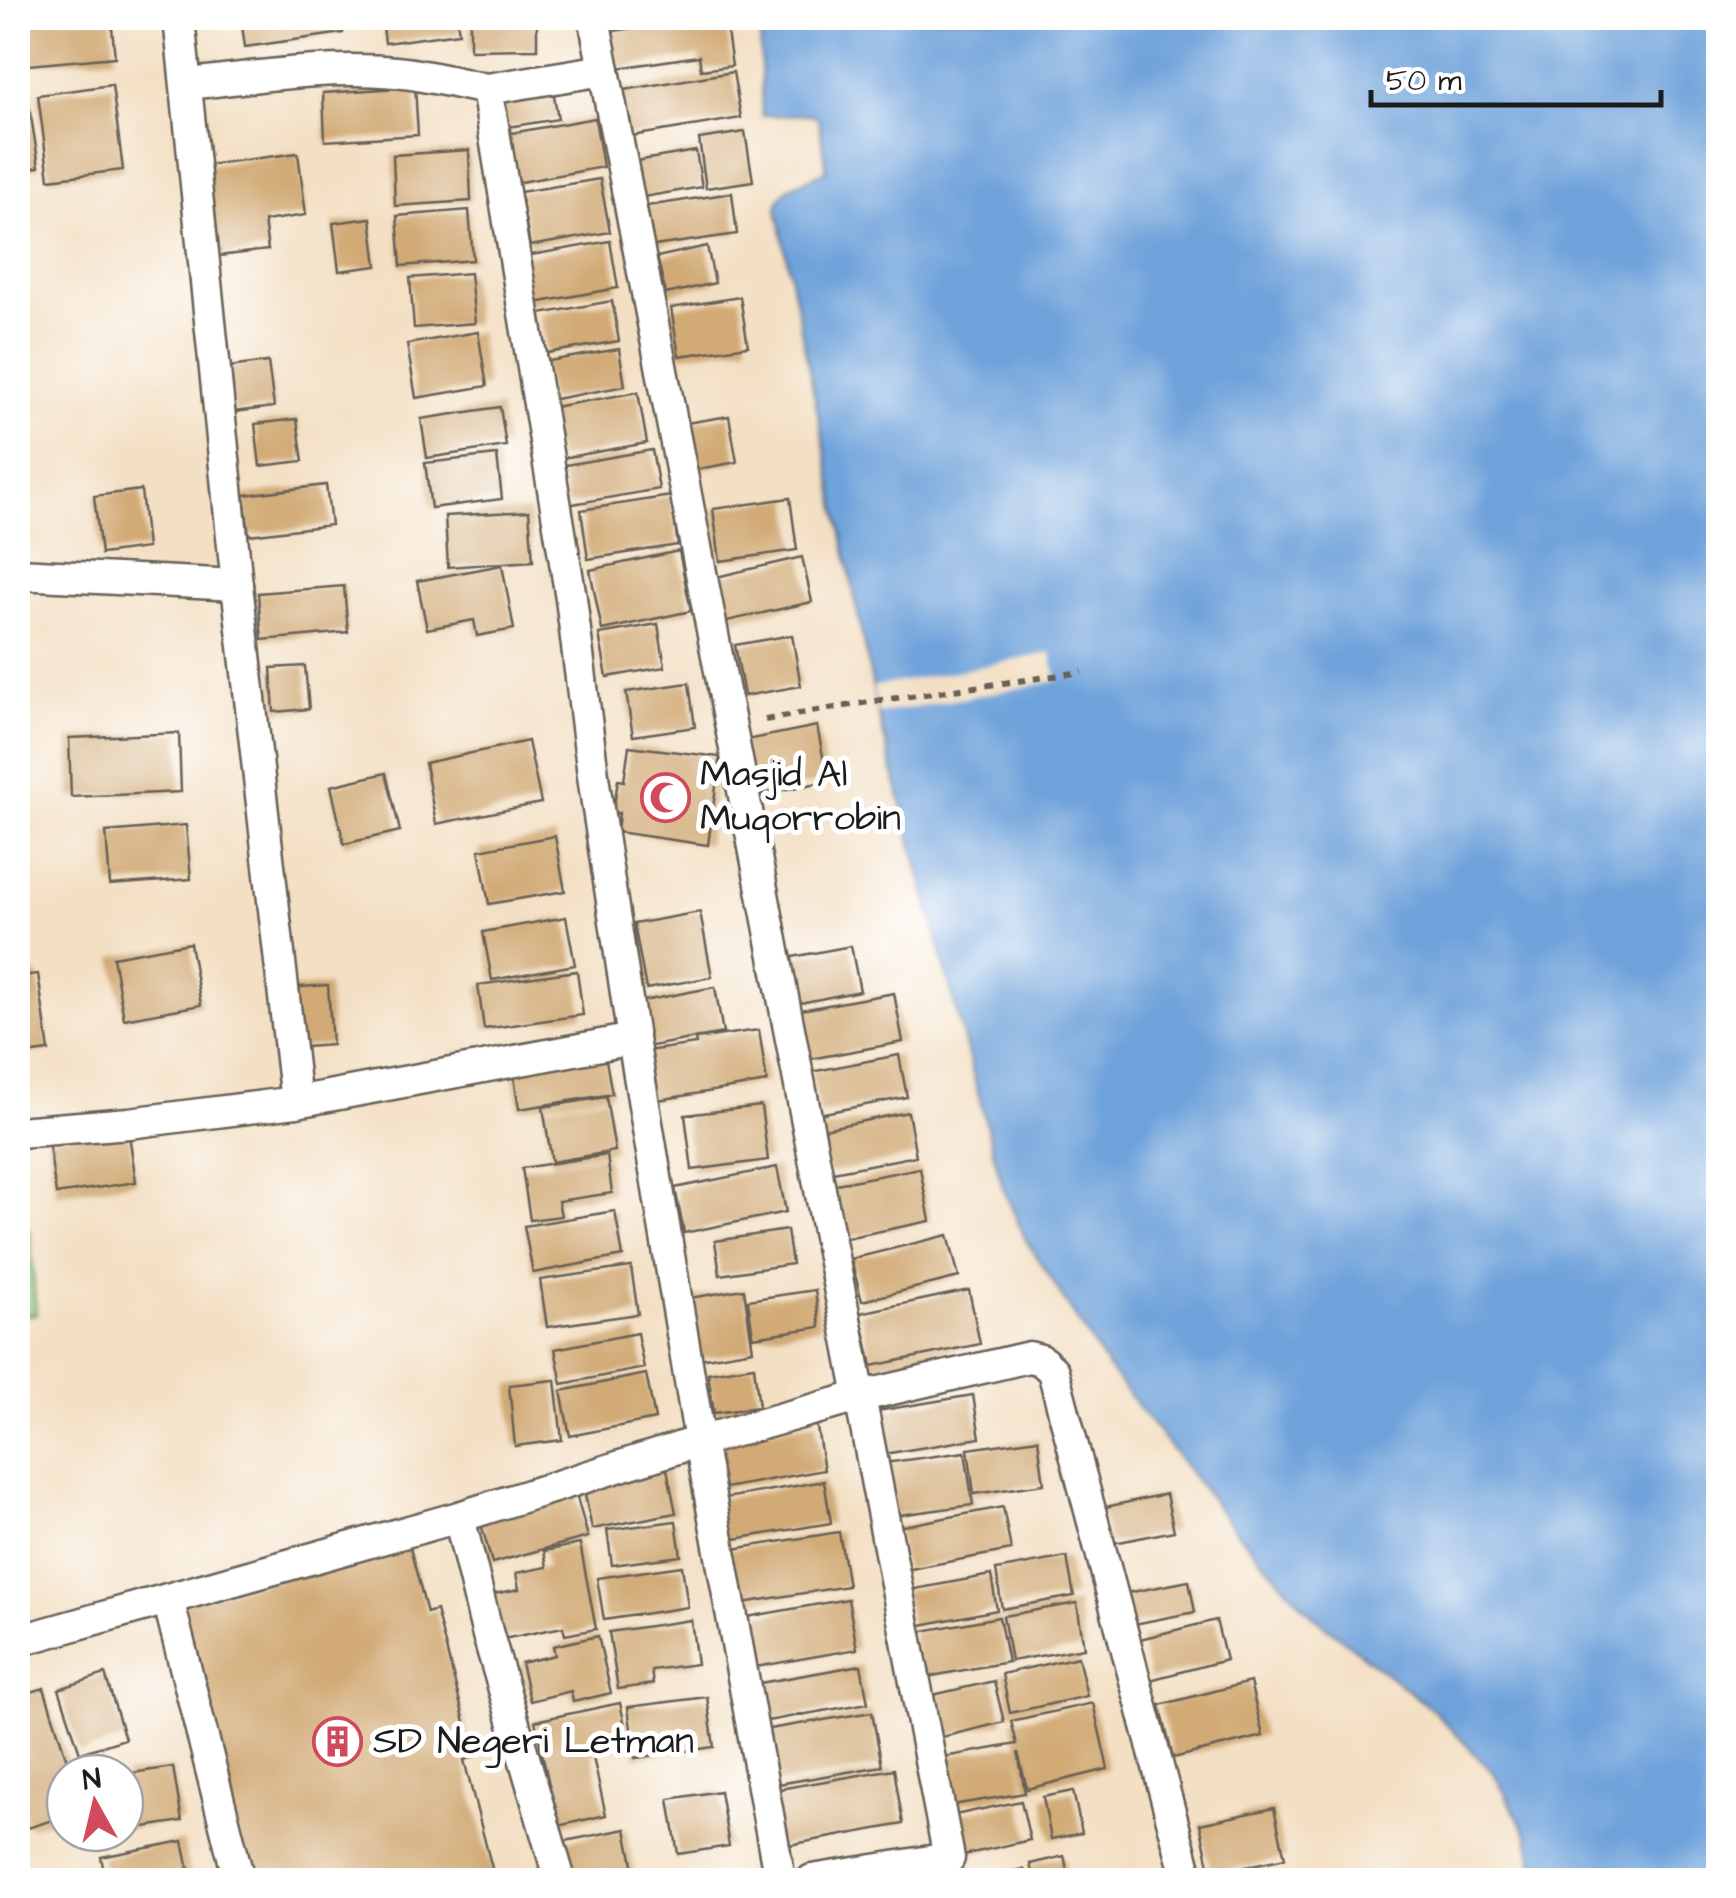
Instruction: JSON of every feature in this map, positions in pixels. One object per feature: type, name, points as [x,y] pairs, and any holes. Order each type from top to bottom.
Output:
[{"type":"street","points":[[179,18],[237,586],[296,1102]]},
{"type":"street","points":[[594,18],[952,1869],[812,1880]]},
{"type":"street","points":[[188,84],[361,71],[393,72],[487,88],[604,70]]},
{"type":"street","points":[[487,88],[571,598],[633,1039],[700,1441],[780,1880]]},
{"type":"street","points":[[18,574],[237,586]]},
{"type":"street","points":[[18,1132],[296,1102],[633,1039]]},
{"type":"street","points":[[18,1641],[459,1516],[700,1441],[862,1396],[1029,1357],[1041,1360],[1054,1371],[1188,1880]]},
{"type":"street","points":[[459,1516],[488,1635],[560,1880]]},
{"type":"street","points":[[168,1599],[239,1880]]},
{"type":"path","points":[[729,726],[875,700],[1082,672]]},
{"type":"green space","points":[[30,1230],[36,1314],[18,1315],[18,1231]]},
{"type":"water","points":[[760,18],[1718,18],[1718,1880],[1537,1880],[1528,1836],[1495,1775],[1434,1711],[1312,1615],[1235,1530],[1108,1368],[1026,1240],[1003,1188],[878,714],[777,209],[789,188],[827,170],[818,118],[811,114],[762,116]]},
{"type":"pier","points":[[1051,653],[1057,681],[878,714],[873,687]]},
{"type":"building","points":[[111,18],[115,57],[18,66],[18,19]]},
{"type":"building","points":[[241,18],[341,18],[343,33],[245,47]]},
{"type":"building","points":[[382,18],[457,18],[459,33],[385,43]]},
{"type":"building","points":[[470,18],[537,18],[537,49],[470,50]]},
{"type":"building","points":[[725,18],[732,66],[701,70],[699,56],[611,69],[606,32]]},
{"type":"building","points":[[733,72],[741,118],[619,138],[612,92]]},
{"type":"building","points":[[552,83],[558,119],[496,129],[490,93]]},
{"type":"building","points":[[112,85],[123,170],[49,179],[38,95]]},
{"type":"building","points":[[415,87],[418,135],[325,141],[323,93]]},
{"type":"building","points":[[28,97],[39,167],[18,170],[18,99]]},
{"type":"building","points":[[595,118],[603,167],[515,183],[506,134]]},
{"type":"building","points":[[745,132],[753,181],[706,188],[699,139]]},
{"type":"building","points":[[469,150],[471,201],[395,206],[393,155]]},
{"type":"building","points":[[696,151],[702,187],[631,199],[624,163]]},
{"type":"building","points":[[298,153],[306,215],[264,221],[268,250],[210,257],[199,166]]},
{"type":"building","points":[[600,179],[610,232],[530,246],[520,192]]},
{"type":"building","points":[[732,193],[737,234],[654,246],[647,206]]},
{"type":"building","points":[[469,210],[473,260],[401,266],[397,216]]},
{"type":"building","points":[[371,218],[377,266],[339,271],[333,223]]},
{"type":"building","points":[[610,241],[618,288],[529,304],[520,257]]},
{"type":"building","points":[[707,246],[715,283],[666,294],[657,257]]},
{"type":"building","points":[[470,273],[475,323],[414,328],[410,278]]},
{"type":"building","points":[[740,297],[748,346],[679,356],[671,308]]},
{"type":"building","points":[[612,301],[619,341],[547,353],[540,314]]},
{"type":"building","points":[[478,332],[487,386],[416,398],[407,344]]},
{"type":"building","points":[[619,349],[625,386],[550,400],[543,362]]},
{"type":"building","points":[[268,362],[274,407],[234,412],[228,367]]},
{"type":"building","points":[[638,392],[647,443],[557,459],[548,408]]},
{"type":"building","points":[[500,407],[506,446],[427,458],[421,419]]},
{"type":"building","points":[[729,416],[737,462],[693,470],[686,423]]},
{"type":"building","points":[[297,419],[303,461],[260,466],[255,424]]},
{"type":"building","points":[[652,450],[659,489],[567,505],[560,466]]},
{"type":"building","points":[[497,455],[502,499],[431,508],[425,463]]},
{"type":"building","points":[[326,485],[331,525],[249,535],[244,495]]},
{"type":"building","points":[[141,490],[147,548],[101,554],[94,496]]},
{"type":"building","points":[[671,496],[678,545],[588,559],[581,510]]},
{"type":"building","points":[[790,498],[797,550],[720,561],[713,509]]},
{"type":"building","points":[[529,511],[533,561],[448,567],[445,516]]},
{"type":"building","points":[[679,551],[691,611],[602,630],[590,570]]},
{"type":"building","points":[[802,557],[812,602],[718,623],[708,579]]},
{"type":"building","points":[[502,565],[514,629],[477,636],[474,620],[427,629],[417,581]]},
{"type":"building","points":[[344,586],[348,632],[262,640],[258,593]]},
{"type":"building","points":[[658,624],[665,667],[607,677],[599,634]]},
{"type":"building","points":[[792,635],[801,686],[744,696],[735,645]]},
{"type":"building","points":[[305,666],[309,709],[274,712],[271,668]]},
{"type":"building","points":[[689,683],[695,727],[633,736],[626,692]]},
{"type":"building","points":[[817,726],[828,781],[753,796],[742,741]]},
{"type":"building","points":[[179,733],[181,792],[71,797],[69,738]]},
{"type":"building","points":[[528,741],[541,803],[436,824],[425,763]]},
{"type":"building","name":"Masjid Al Muqorrobin","points":[[629,746],[720,757],[708,845],[617,832],[619,813],[613,813],[618,780],[624,781]]},
{"type":"building","points":[[386,773],[400,831],[344,844],[331,786]]},
{"type":"building","points":[[186,825],[191,879],[110,885],[106,832]]},
{"type":"building","points":[[555,836],[565,891],[489,904],[479,850]]},
{"type":"building","points":[[700,912],[712,977],[646,989],[634,924]]},
{"type":"building","points":[[566,917],[575,965],[492,980],[483,932]]},
{"type":"building","points":[[190,943],[201,1005],[124,1019],[113,957]]},
{"type":"building","points":[[851,946],[860,991],[795,1004],[787,958]]},
{"type":"building","points":[[577,971],[583,1015],[484,1029],[478,985]]},
{"type":"building","points":[[38,974],[49,1051],[18,1055],[18,976]]},
{"type":"building","points":[[328,985],[332,1045],[292,1048],[288,988]]},
{"type":"building","points":[[715,987],[723,1033],[646,1047],[638,1002]]},
{"type":"building","points":[[894,993],[903,1042],[799,1061],[790,1012]]},
{"type":"building","points":[[759,1030],[767,1082],[646,1102],[639,1052]]},
{"type":"building","points":[[604,1049],[612,1094],[519,1109],[512,1064]]},
{"type":"building","points":[[899,1055],[907,1097],[819,1114],[811,1072]]},
{"type":"building","points":[[606,1097],[615,1151],[552,1162],[543,1107]]},
{"type":"building","points":[[761,1106],[768,1160],[692,1170],[685,1115]]},
{"type":"building","points":[[908,1112],[916,1156],[828,1173],[819,1130]]},
{"type":"building","points":[[128,1127],[136,1182],[56,1194],[48,1139]]},
{"type":"building","points":[[607,1155],[612,1193],[558,1201],[561,1216],[530,1220],[522,1168]]},
{"type":"building","points":[[777,1167],[786,1212],[684,1233],[675,1188]]},
{"type":"building","points":[[920,1168],[930,1221],[841,1239],[831,1185]]},
{"type":"building","points":[[615,1211],[623,1256],[533,1273],[524,1226]]},
{"type":"building","points":[[787,1230],[792,1264],[720,1275],[715,1241]]},
{"type":"building","points":[[948,1235],[959,1277],[862,1301],[851,1259]]},
{"type":"building","points":[[631,1267],[638,1314],[547,1327],[540,1280]]},
{"type":"building","points":[[744,1289],[753,1350],[694,1360],[684,1299]]},
{"type":"building","points":[[815,1290],[820,1327],[753,1337],[748,1300]]},
{"type":"building","points":[[969,1290],[980,1344],[872,1366],[860,1313]]},
{"type":"building","points":[[637,1333],[644,1368],[562,1384],[555,1349]]},
{"type":"building","points":[[754,1366],[759,1407],[714,1413],[708,1373]]},
{"type":"building","points":[[646,1374],[655,1419],[570,1436],[561,1391]]},
{"type":"building","points":[[555,1380],[562,1440],[515,1446],[509,1385]]},
{"type":"building","points":[[973,1395],[980,1438],[884,1454],[877,1411]]},
{"type":"building","points":[[816,1422],[824,1470],[714,1490],[705,1441]]},
{"type":"building","points":[[1038,1439],[1044,1484],[974,1494],[968,1449]]},
{"type":"building","points":[[965,1452],[973,1505],[891,1516],[884,1463]]},
{"type":"building","points":[[667,1469],[676,1513],[592,1529],[583,1485]]},
{"type":"building","points":[[824,1481],[831,1523],[722,1541],[714,1500]]},
{"type":"building","points":[[576,1494],[588,1537],[492,1563],[480,1520]]},
{"type":"building","points":[[1166,1494],[1174,1531],[1109,1544],[1101,1508]]},
{"type":"building","points":[[1003,1507],[1011,1550],[905,1570],[897,1527]]},
{"type":"building","points":[[676,1521],[681,1556],[612,1565],[607,1530]]},
{"type":"building","points":[[839,1532],[848,1586],[736,1604],[727,1550]]},
{"type":"building","name":"SD Negeri Letman","points":[[409,1544],[427,1613],[436,1610],[474,1757],[464,1760],[495,1880],[248,1880],[183,1603]]},
{"type":"building","points":[[580,1544],[596,1629],[565,1635],[563,1627],[498,1640],[489,1595],[519,1589],[516,1573],[547,1567],[544,1551]]},
{"type":"building","points":[[1067,1557],[1074,1596],[1002,1609],[996,1570]]},
{"type":"building","points":[[682,1566],[688,1607],[604,1620],[597,1578]]},
{"type":"building","points":[[991,1575],[997,1610],[911,1627],[904,1591]]},
{"type":"building","points":[[1189,1581],[1195,1612],[1129,1625],[1122,1594]]},
{"type":"building","points":[[848,1599],[857,1649],[750,1668],[741,1618]]},
{"type":"building","points":[[1077,1603],[1084,1648],[1011,1661],[1003,1616]]},
{"type":"building","points":[[999,1617],[1008,1662],[921,1678],[912,1633]]},
{"type":"building","points":[[691,1620],[697,1664],[651,1670],[653,1684],[618,1689],[609,1632]]},
{"type":"building","points":[[1216,1620],[1226,1660],[1150,1680],[1140,1639]]},
{"type":"building","points":[[598,1636],[611,1693],[573,1702],[571,1691],[530,1701],[521,1663],[555,1655],[553,1646]]},
{"type":"building","points":[[1078,1657],[1087,1696],[1010,1713],[1002,1674]]},
{"type":"building","points":[[861,1665],[868,1703],[756,1723],[749,1685]]},
{"type":"building","points":[[105,1674],[125,1739],[80,1753],[59,1689]]},
{"type":"building","points":[[994,1681],[1004,1722],[934,1739],[924,1697]]},
{"type":"building","points":[[1250,1682],[1263,1736],[1173,1758],[1160,1705]]},
{"type":"building","points":[[44,1688],[65,1753],[45,1753],[45,1822],[28,1828],[18,1795],[18,1696]]},
{"type":"building","points":[[707,1697],[714,1747],[635,1758],[628,1707]]},
{"type":"building","points":[[620,1703],[629,1744],[592,1753],[606,1815],[558,1826],[535,1721]]},
{"type":"building","points":[[1093,1703],[1108,1769],[1027,1789],[1018,1752],[1025,1793],[946,1806],[938,1758],[1017,1744],[1011,1721]]},
{"type":"building","points":[[872,1712],[882,1766],[767,1786],[757,1731]]},
{"type":"building","points":[[173,1767],[182,1821],[145,1827],[145,1771]]},
{"type":"building","points":[[894,1769],[903,1824],[778,1847],[768,1791]]},
{"type":"building","points":[[720,1791],[729,1846],[678,1854],[669,1799]]},
{"type":"building","points":[[1073,1791],[1082,1833],[1051,1839],[1043,1797]]},
{"type":"building","points":[[1021,1801],[1030,1840],[959,1856],[950,1816]]},
{"type":"building","points":[[1274,1808],[1285,1858],[1211,1874],[1200,1824]]},
{"type":"building","points":[[626,1829],[635,1874],[573,1880],[565,1841]]},
{"type":"building","points":[[183,1841],[191,1880],[106,1880],[101,1857],[145,1853],[145,1848]]},
{"type":"building","points":[[1064,1856],[1070,1880],[1034,1880],[1030,1864]]},
{"type":"building","points":[[1024,1869],[1026,1880],[971,1880],[971,1879]]},
{"type":"place","name":"Masjid Al Muqorrobin","points":[[665,797]]},
{"type":"place","name":"SD Negeri Letman","points":[[338,1742]]}]
